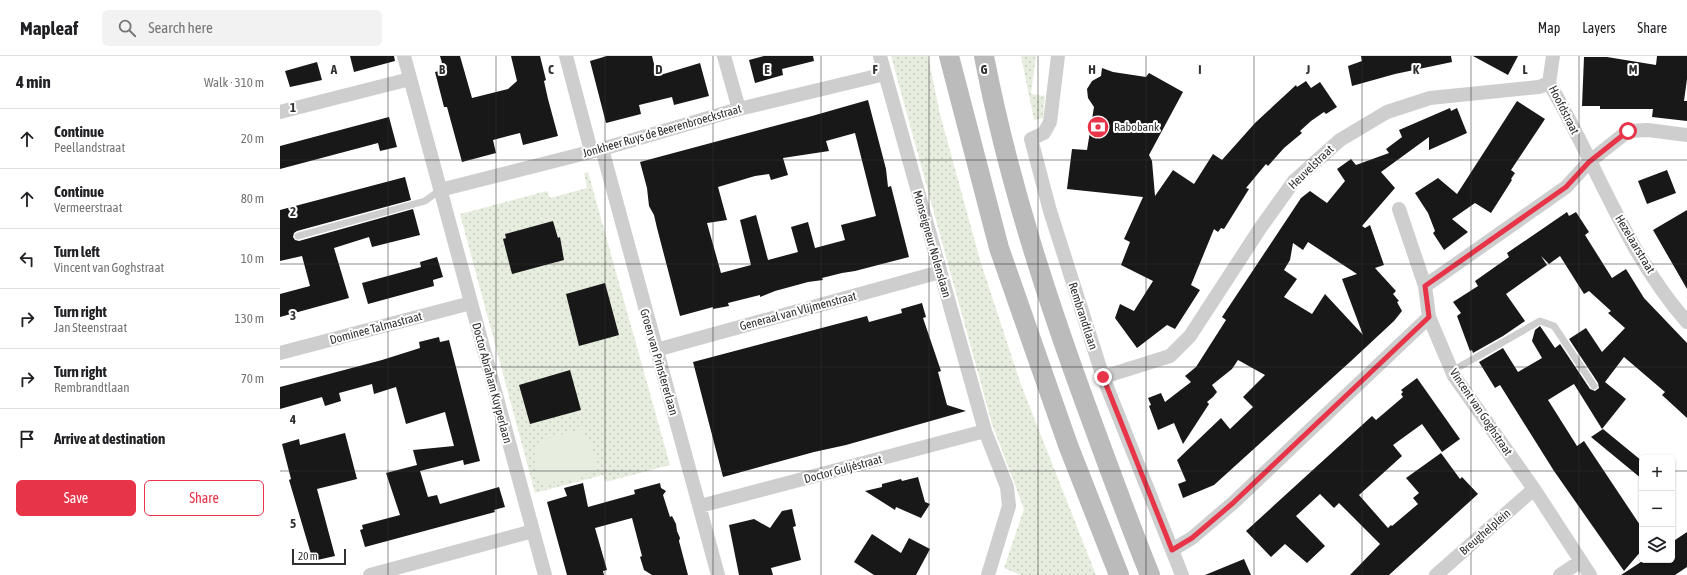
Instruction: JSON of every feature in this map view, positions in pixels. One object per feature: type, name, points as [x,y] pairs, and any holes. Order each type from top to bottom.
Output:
[{"type":"main road","points":[[949,56],[999,248],[1068,445],[1119,575]]},
{"type":"main road","points":[[984,56],[995,112],[1021,212],[1057,325],[1150,575]]},
{"type":"street","name":"Doctor Abraham Kuyperlaan","points":[[404,56],[545,575]]},
{"type":"street","name":"Groen van Prinstererlaan","points":[[566,56],[597,150],[656,350],[718,575]]},
{"type":"street","points":[[724,56],[739,110]]},
{"type":"street","name":"Monseigneur Nolenslaan","points":[[880,56],[985,431],[1007,487],[1010,506],[988,575]]},
{"type":"street","name":"Rembrandtlaan","points":[[1058,56],[1050,122],[1044,133],[1031,139],[1050,211],[1103,377],[1182,575]]},
{"type":"street","name":"Hoofdstraat","points":[[1553,56],[1549,83],[1565,110],[1589,162]]},
{"type":"street","name":"Jonkheer Ruys de Beerenbroeckstraat","points":[[440,190],[597,150],[739,110],[885,74]]},
{"type":"street","points":[[280,112],[410,79]]},
{"type":"street","name":"Heuvelstraat","points":[[1103,377],[1170,356],[1179,348],[1190,336],[1261,227],[1294,181],[1340,140],[1387,112],[1430,98],[1539,86],[1549,83]]},
{"type":"street","points":[[1425,286],[1566,187],[1589,162],[1628,131],[1648,130],[1687,135]]},
{"type":"street","name":"Hezelaarstraat","points":[[1589,162],[1632,243],[1672,306],[1687,322]]},
{"type":"street","name":"Vincent van Goghstraat","points":[[1399,209],[1425,286],[1429,317],[1452,371],[1534,489],[1590,575]]},
{"type":"street","name":"Generaal van Vlijmenstraat","points":[[656,350],[940,272]]},
{"type":"street","name":"Dominee Talmastraat","points":[[280,353],[471,304]]},
{"type":"street","points":[[1172,550],[1192,538],[1233,503],[1429,317]]},
{"type":"street","name":"Doctor Guljéstraat","points":[[700,506],[985,431]]},
{"type":"street","name":"Breughelplein","points":[[1436,575],[1534,489]]},
{"type":"street","points":[[370,575],[533,530]]},
{"type":"street","points":[[1560,575],[1581,561]]},
{"type":"lane","points":[[298,236],[425,201],[440,190]]},
{"type":"lane","points":[[1452,371],[1540,321],[1554,326],[1594,386]]},
{"type":"green space","points":[[891,56],[928,56],[940,114],[980,260],[1020,382],[1096,575],[1021,575],[1004,568],[1024,509],[992,424]]},
{"type":"green space","points":[[1021,56],[1036,56],[1031,94],[1045,96],[1043,118],[1034,120]]},
{"type":"green space","points":[[588,172],[670,465],[606,482],[603,475],[535,493],[460,214],[547,191],[550,198],[587,188],[584,173]]},
{"type":"green space","points":[[582,429],[593,449],[595,459],[594,471],[574,479],[545,483],[536,475],[534,455],[541,440]]},
{"type":"building","points":[[350,56],[394,56],[395,61],[354,72]]},
{"type":"building","points":[[440,56],[460,56],[472,98],[508,89],[517,81],[511,56],[540,56],[546,80],[544,81],[548,99],[558,136],[523,145],[520,133],[493,140],[496,153],[462,162],[447,107],[444,107],[435,72],[444,70]]},
{"type":"building","points":[[607,56],[652,56],[657,76],[700,63],[709,96],[674,105],[672,97],[639,105],[641,114],[606,123],[590,61]]},
{"type":"building","points":[[764,56],[813,56],[814,61],[782,69],[783,75],[755,83],[749,60]]},
{"type":"building","points":[[1361,56],[1451,56],[1452,62],[1395,74],[1352,86],[1348,66],[1362,61]]},
{"type":"building","points":[[1473,56],[1518,56],[1508,75]]},
{"type":"building","points":[[1657,56],[1687,56],[1687,79],[1684,101],[1687,101],[1687,121],[1652,117],[1653,109],[1600,109],[1600,106],[1582,106],[1584,57],[1607,57],[1656,65]]},
{"type":"building","points":[[317,62],[322,80],[290,87],[285,71]]},
{"type":"building","points":[[1102,68],[1113,72],[1146,77],[1149,73],[1183,92],[1149,155],[1152,161],[1155,196],[1173,170],[1194,184],[1213,154],[1222,160],[1255,123],[1296,85],[1297,87],[1306,81],[1311,88],[1320,82],[1337,107],[1326,114],[1324,112],[1311,121],[1300,131],[1302,133],[1284,148],[1268,166],[1266,164],[1246,188],[1249,189],[1224,229],[1221,228],[1218,232],[1214,229],[1191,285],[1200,290],[1175,329],[1167,325],[1137,348],[1115,318],[1120,304],[1134,311],[1153,281],[1121,265],[1130,242],[1124,239],[1143,197],[1067,189],[1072,149],[1087,150],[1094,107],[1088,98],[1087,89],[1092,81],[1101,76]]},
{"type":"building","points":[[868,100],[886,169],[888,187],[891,186],[909,257],[822,278],[823,280],[808,282],[775,291],[760,297],[760,295],[728,303],[729,306],[713,309],[713,307],[680,316],[654,215],[649,206],[647,188],[640,162]],"holes":[[[855,133],[876,216],[841,225],[845,240],[815,248],[808,222],[791,227],[798,252],[768,260],[756,215],[740,220],[751,265],[721,273],[707,223],[727,220],[718,187],[755,176],[769,174],[771,180],[788,175],[783,158],[829,151],[826,141]]]},
{"type":"building","points":[[1517,101],[1545,119],[1511,170],[1515,173],[1511,179],[1512,180],[1491,213],[1475,203],[1452,219],[1468,232],[1444,250],[1433,233],[1435,231],[1428,213],[1415,193],[1438,178],[1457,194]]},
{"type":"building","points":[[1450,108],[1451,111],[1457,108],[1467,133],[1429,150],[1429,137],[1381,172],[1395,188],[1362,226],[1365,228],[1370,225],[1384,265],[1375,268],[1396,291],[1393,294],[1399,301],[1397,302],[1402,311],[1394,321],[1351,361],[1214,485],[1183,498],[1178,484],[1186,481],[1177,460],[1221,418],[1230,429],[1253,407],[1243,397],[1265,375],[1238,360],[1232,369],[1212,385],[1217,392],[1207,402],[1209,404],[1183,444],[1174,423],[1158,430],[1149,406],[1151,405],[1148,398],[1161,393],[1165,402],[1191,382],[1185,376],[1196,367],[1226,320],[1222,317],[1301,198],[1310,191],[1327,203],[1345,181],[1337,169],[1351,159],[1356,165],[1389,153],[1386,149],[1402,137],[1399,130]],"holes":[[[1308,242],[1357,274],[1342,279],[1363,335],[1325,294],[1312,314],[1284,297],[1297,279],[1284,270],[1290,260],[1293,243],[1303,250]]]},
{"type":"building","points":[[389,117],[397,147],[380,151],[378,143],[280,169],[280,146]]},
{"type":"building","points":[[1667,170],[1676,193],[1647,204],[1638,181]]},
{"type":"building","points":[[405,177],[411,200],[297,231],[294,233],[293,237],[295,240],[299,241],[413,209],[420,235],[372,247],[369,237],[334,248],[349,298],[280,317],[280,294],[310,286],[302,256],[280,261],[280,210]]},
{"type":"building","points":[[1687,210],[1687,289],[1653,230]]},
{"type":"building","points":[[1567,212],[1569,216],[1576,212],[1589,232],[1585,235],[1612,278],[1626,269],[1644,298],[1687,343],[1687,418],[1662,395],[1665,392],[1624,357],[1605,382],[1626,399],[1602,429],[1574,384],[1548,400],[1577,446],[1584,441],[1639,524],[1639,554],[1624,571],[1554,471],[1500,385],[1495,388],[1479,362],[1503,348],[1518,372],[1542,358],[1532,341],[1535,330],[1540,326],[1555,348],[1560,344],[1590,389],[1595,391],[1599,388],[1598,383],[1569,339],[1586,328],[1602,352],[1625,328],[1608,313],[1611,311],[1589,291],[1584,294],[1560,256],[1549,264],[1541,256],[1547,265],[1506,294],[1525,321],[1503,336],[1473,353],[1472,350],[1470,351],[1457,316],[1461,313],[1453,302],[1478,286],[1475,281],[1509,257],[1507,253]]},
{"type":"building","points":[[553,221],[558,238],[560,237],[564,260],[512,274],[503,239],[506,238],[505,234]]},
{"type":"building","points":[[437,257],[443,277],[433,280],[434,286],[368,304],[362,283],[421,267],[420,262]]},
{"type":"building","points":[[605,283],[619,335],[579,346],[566,294]]},
{"type":"building","points":[[922,303],[926,317],[923,318],[941,371],[938,372],[947,405],[966,411],[846,445],[814,452],[723,477],[693,362],[867,316],[869,322],[902,313],[901,309]]},
{"type":"building","points":[[439,337],[440,342],[449,340],[480,461],[464,465],[463,460],[420,471],[428,497],[437,495],[440,504],[499,487],[505,507],[494,510],[495,512],[365,547],[360,530],[363,529],[362,525],[400,515],[386,473],[417,465],[413,450],[454,446],[445,412],[406,424],[396,387],[374,394],[372,384],[339,393],[341,401],[325,406],[322,397],[280,409],[280,387],[382,360],[420,348],[419,342]]},
{"type":"building","points":[[570,370],[581,410],[530,424],[519,385]]},
{"type":"building","points":[[1417,378],[1460,439],[1442,452],[1422,424],[1393,445],[1402,456],[1359,495],[1388,528],[1391,525],[1392,526],[1418,504],[1413,498],[1419,493],[1406,478],[1441,453],[1460,479],[1462,477],[1478,494],[1389,575],[1350,575],[1380,544],[1339,503],[1334,508],[1320,494],[1296,516],[1325,546],[1307,563],[1285,544],[1271,557],[1246,531],[1372,416],[1376,420],[1403,397],[1401,394],[1403,392],[1401,390]]},
{"type":"building","points":[[1603,429],[1639,459],[1639,477],[1591,437]]},
{"type":"building","points":[[345,433],[357,479],[317,489],[335,556],[313,561],[289,480],[291,479],[282,444],[299,439],[300,445]]},
{"type":"building","points":[[918,477],[925,502],[930,504],[921,518],[896,507],[895,510],[865,491],[882,487],[882,484],[901,479],[902,481]]},
{"type":"building","points":[[583,483],[588,507],[635,494],[634,490],[660,483],[661,488],[666,491],[663,495],[670,517],[672,516],[676,524],[688,575],[652,575],[644,570],[632,518],[595,528],[607,570],[603,571],[604,575],[567,575],[547,502],[567,496],[564,488]]},
{"type":"building","points":[[792,509],[796,526],[793,527],[801,560],[771,568],[773,575],[739,575],[729,525],[754,519],[770,528],[782,511]]},
{"type":"building","points":[[1687,532],[1687,567],[1675,575],[1621,575],[1639,563],[1675,563],[1675,540]]},
{"type":"building","points":[[872,534],[901,553],[909,538],[930,549],[916,575],[874,575],[854,562]]},
{"type":"building","points":[[1244,559],[1251,575],[1205,575]]},
{"type":"place","name":"Rabobank","points":[[1098,127]]},
{"type":"route","points":[[1103,377],[1172,550],[1192,538],[1233,503],[1429,317],[1425,286],[1566,187],[1589,162],[1628,131]]}]
